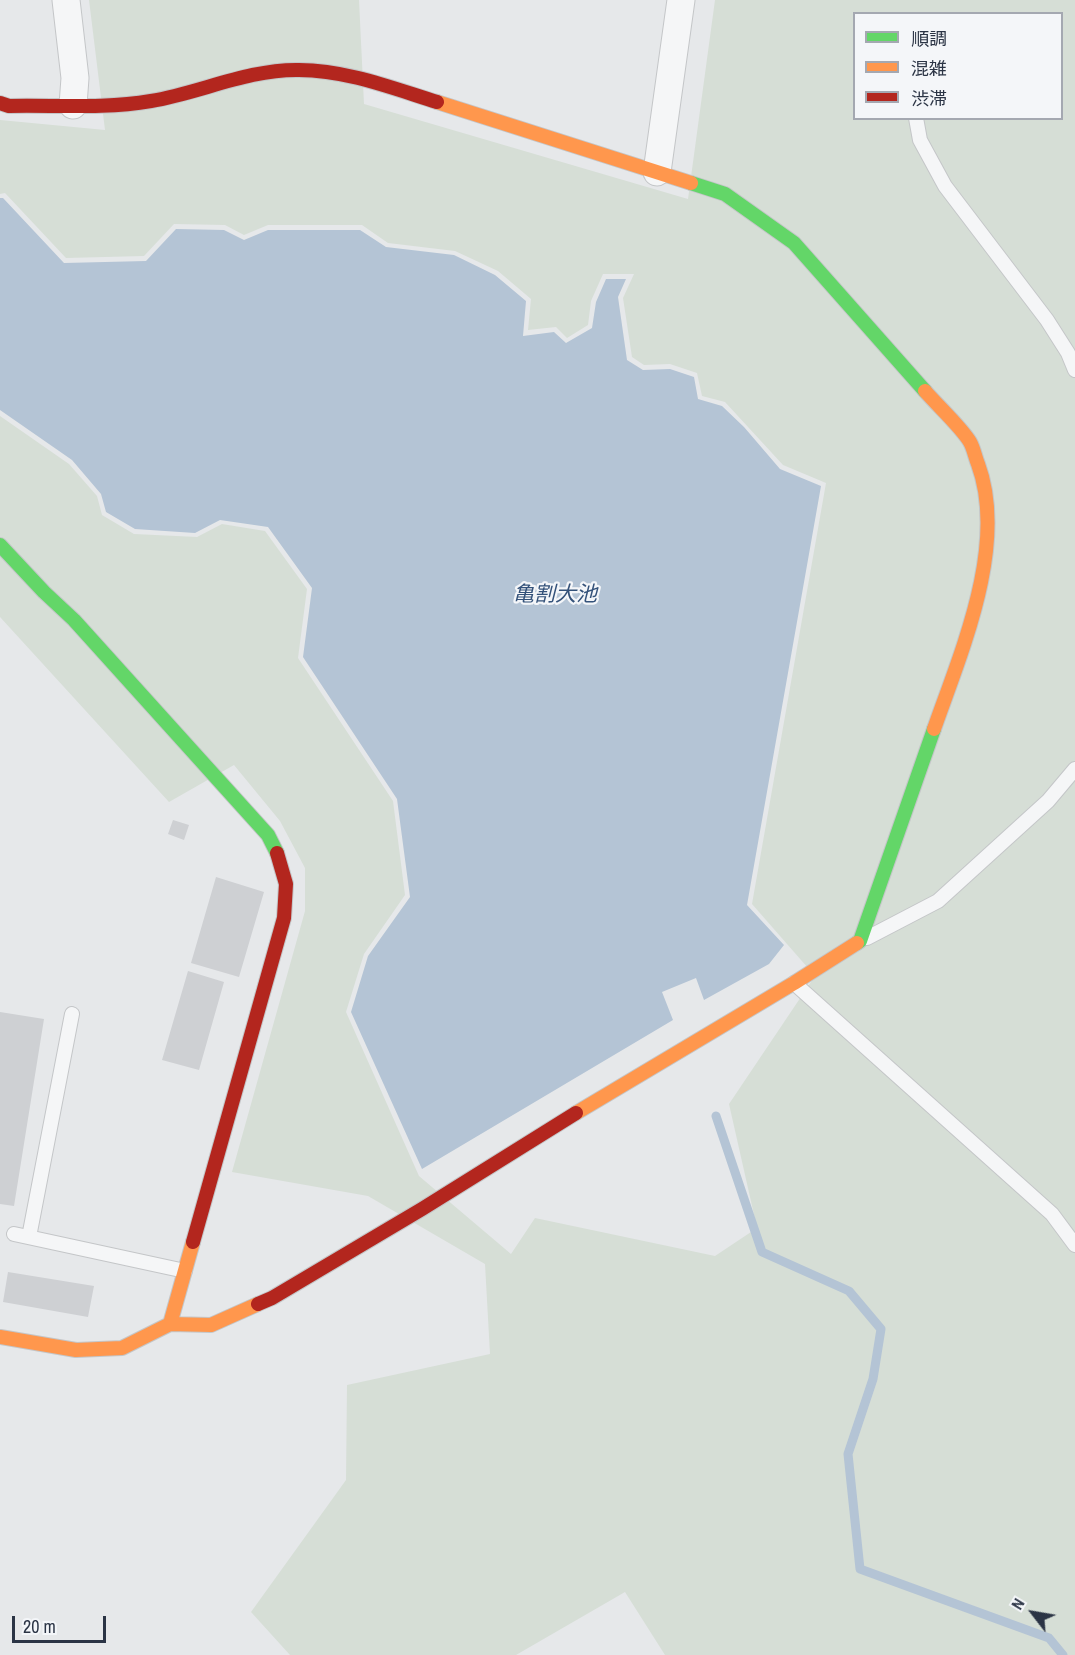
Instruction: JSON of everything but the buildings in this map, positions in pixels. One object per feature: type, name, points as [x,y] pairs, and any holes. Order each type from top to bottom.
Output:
[{"type":"street","points":[[66,0],[75,78],[73,105]]},
{"type":"street","points":[[657,172],[681,0]]},
{"type":"street","points":[[0,103],[99,106],[135,104],[176,96],[262,73],[287,70],[337,73],[384,85],[725,194],[794,243],[970,442],[981,472],[988,502],[988,540],[985,564],[963,647],[860,942],[272,1298],[211,1325],[170,1324],[122,1348],[76,1350],[0,1337]]},
{"type":"street","points":[[0,545],[74,620],[268,835],[283,864],[288,893],[284,918],[170,1324]]},
{"type":"lane","points":[[916,120],[920,140],[945,186],[1047,320],[1068,353],[1075,370]]},
{"type":"lane","points":[[860,942],[938,901],[1048,801],[1075,769]]},
{"type":"lane","points":[[794,983],[1052,1214],[1075,1245]]},
{"type":"lane","points":[[29,1237],[72,1014]]},
{"type":"lane","points":[[14,1234],[185,1271]]},
{"type":"shaded area","points":[[89,0],[359,0],[364,104],[688,199],[715,0],[1075,0],[1075,1655],[665,1655],[625,1592],[516,1655],[290,1655],[251,1612],[346,1480],[347,1385],[490,1354],[485,1264],[368,1196],[232,1172],[305,911],[305,868],[280,821],[234,765],[169,802],[0,617],[0,416],[69,464],[97,496],[102,515],[134,534],[197,537],[222,524],[265,531],[307,589],[298,658],[393,801],[405,895],[364,954],[346,1012],[419,1176],[511,1254],[535,1218],[715,1256],[757,1228],[729,1104],[815,976],[752,904],[826,483],[783,465],[725,402],[702,396],[697,373],[670,364],[644,365],[632,357],[623,298],[634,274],[603,274],[591,301],[588,325],[567,338],[556,327],[528,330],[531,299],[498,271],[455,251],[388,243],[362,225],[268,225],[244,235],[225,225],[174,224],[144,256],[66,258],[5,193],[0,194],[0,120],[105,130]]},
{"type":"water","name":"亀割大池","points":[[0,198],[3,198],[64,263],[146,261],[176,229],[224,230],[244,240],[268,230],[360,230],[386,247],[454,255],[495,275],[526,301],[523,336],[554,332],[566,343],[592,328],[596,302],[606,279],[626,279],[618,297],[627,360],[643,370],[670,369],[694,377],[698,399],[722,406],[744,427],[780,469],[821,486],[747,905],[784,945],[769,964],[704,1000],[696,978],[662,992],[673,1020],[422,1169],[351,1012],[368,956],[410,897],[397,799],[303,657],[312,588],[268,527],[220,520],[195,533],[135,529],[106,512],[101,494],[72,460],[0,410]]},
{"type":"waterway","points":[[716,1116],[762,1252],[849,1291],[881,1329],[873,1379],[848,1454],[860,1569],[1049,1638],[1063,1655]]},
{"type":"traffic: fast","points":[[691,183],[725,194],[794,243],[925,391]]},
{"type":"traffic: fast","points":[[0,545],[74,620],[268,835],[277,853]]},
{"type":"traffic: fast","points":[[857,943],[860,941],[934,729]]},
{"type":"traffic: slow","points":[[437,102],[691,183]]},
{"type":"traffic: slow","points":[[925,391],[961,430],[971,445],[986,495],[988,529],[984,563],[968,633],[934,729]]},
{"type":"traffic: slow","points":[[576,1113],[857,943]]},
{"type":"traffic: slow","points":[[170,1324],[193,1242]]},
{"type":"traffic: slow","points":[[0,1337],[76,1350],[122,1348],[170,1324],[211,1325],[258,1304]]},
{"type":"traffic: jam","points":[[0,103],[9,106],[98,106],[133,103],[169,97],[261,73],[299,70],[351,76],[437,102]]},
{"type":"traffic: jam","points":[[193,1242],[284,918],[286,884],[277,853]]},
{"type":"traffic: jam","points":[[258,1304],[272,1298],[422,1209],[576,1113]]}]
